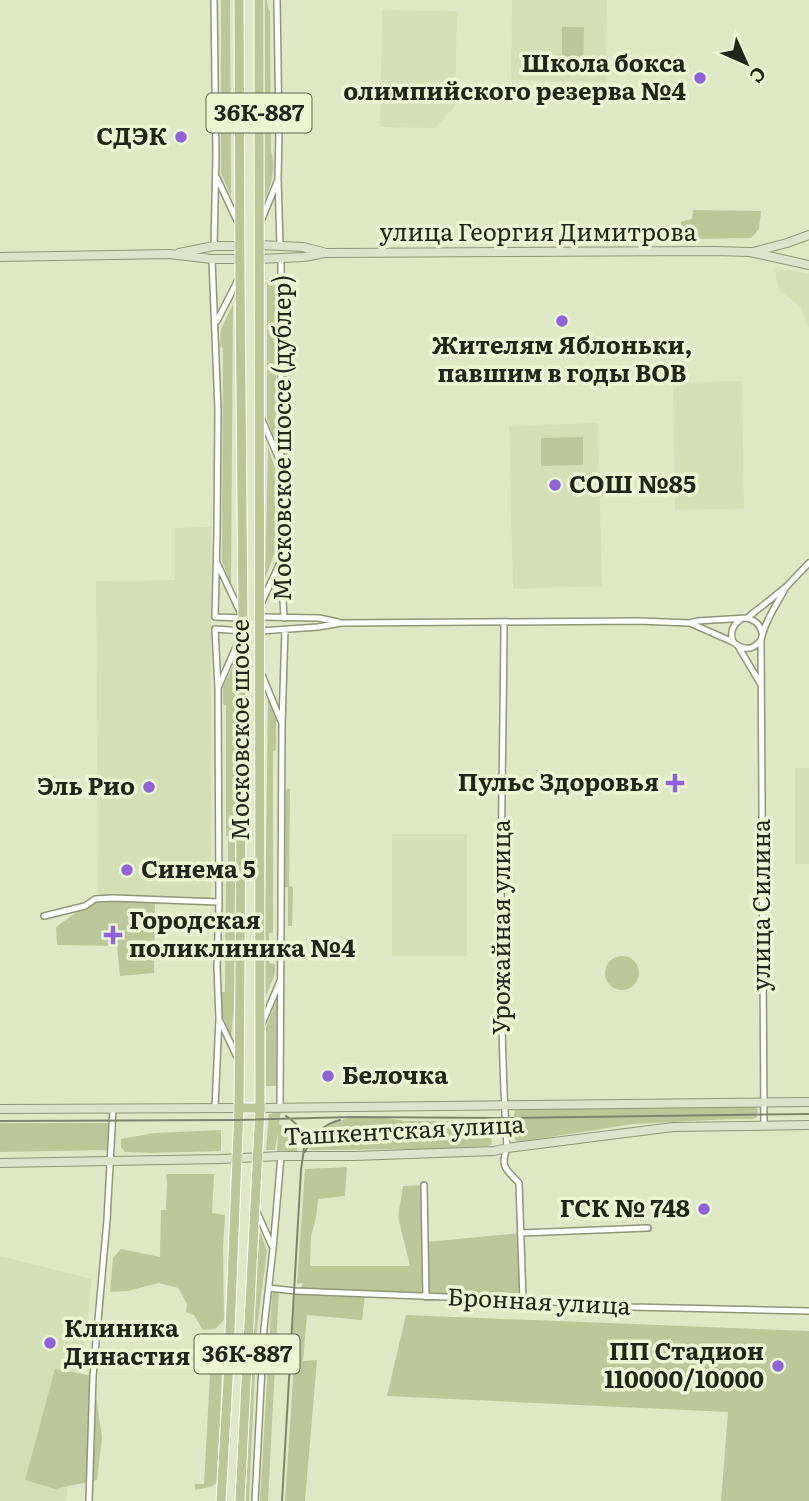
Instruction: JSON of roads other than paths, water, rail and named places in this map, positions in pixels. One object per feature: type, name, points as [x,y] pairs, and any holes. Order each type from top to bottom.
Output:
[{"type":"main road","name":"Московское шоссе","points":[[221,1501],[239,1108],[243,618],[239,0]]},
{"type":"main road","name":"Московское шоссе","points":[[240,1501],[260,1108],[259,0]]},
{"type":"main road","name":"улица Георгия Димитрова","points":[[750,252],[809,235]]},
{"type":"main road","name":"улица Георгия Димитрова","points":[[169,254],[214,246],[260,245],[303,247],[326,253]]},
{"type":"main road","name":"улица Георгия Димитрова","points":[[0,257],[169,254],[212,259],[260,259],[326,253],[715,251],[750,252],[809,265]]},
{"type":"main road","points":[[243,618],[259,617]]},
{"type":"main road","points":[[243,631],[259,631]]},
{"type":"main road","name":"Ташкентская улица","points":[[0,1109],[809,1102]]},
{"type":"main road","name":"Ташкентская улица","points":[[0,1163],[494,1151],[673,1127],[809,1125]]},
{"type":"street","points":[[214,0],[214,246]]},
{"type":"street","name":"Московское шоссе (дублер)","points":[[277,0],[280,246]]},
{"type":"street","points":[[216,175],[240,227]]},
{"type":"street","points":[[259,225],[278,179]]},
{"type":"street","name":"Московское шоссе (дублер)","points":[[281,258],[280,462],[284,618]]},
{"type":"street","points":[[212,259],[218,410],[215,617],[243,618],[217,563]]},
{"type":"street","points":[[215,324],[240,277]]},
{"type":"street","points":[[260,415],[280,462]]},
{"type":"street","points":[[260,606],[281,562]]},
{"type":"street","points":[[761,684],[735,644],[732,630],[735,624],[786,587],[809,564]]},
{"type":"street","points":[[690,623],[749,649],[761,640],[786,587]]},
{"type":"street","points":[[259,617],[319,618],[341,623]]},
{"type":"street","points":[[259,631],[341,623],[690,623],[744,619],[754,620],[762,633]]},
{"type":"street","name":"Урожайная улица","points":[[504,622],[502,1054],[507,1148]]},
{"type":"street","points":[[215,1108],[219,1018],[219,902],[218,688],[215,629],[243,631],[218,688]]},
{"type":"street","name":"Московское шоссе (дублер)","points":[[280,1106],[285,629]]},
{"type":"street","name":"улица Силина","points":[[761,640],[764,1126]]},
{"type":"street","points":[[260,668],[282,724]]},
{"type":"street","points":[[44,916],[85,906],[95,899],[219,902]]},
{"type":"street","name":"Московское шоссе (дублер)","points":[[260,1032],[281,979]]},
{"type":"street","points":[[219,1018],[239,1062]]},
{"type":"street","points":[[89,1501],[93,1376],[113,1109]]},
{"type":"street","points":[[507,1148],[503,1159],[506,1169],[519,1183],[523,1300]]},
{"type":"street","points":[[255,1501],[264,1328],[281,1156]]},
{"type":"street","points":[[424,1185],[426,1297]]},
{"type":"street","points":[[255,1206],[273,1248]]},
{"type":"street","points":[[522,1233],[648,1228]]},
{"type":"street","name":"Бронная улица","points":[[269,1288],[632,1307],[809,1311]]},
{"type":"tram line","points":[[0,1121],[809,1114]]},
{"type":"tram line","points":[[282,1501],[304,1146],[303,1134],[286,1116]]},
{"type":"tram line","points":[[305,1152],[319,1132],[340,1120]]},
{"type":"place","name":"Школа бокса олимпийского резерва №4","points":[[700,78]]},
{"type":"place","name":"СДЭК","points":[[181,137]]},
{"type":"place","name":"Жителям Яблоньки, павшим в годы ВОВ","points":[[562,321]]},
{"type":"place","name":"СОШ №85","points":[[555,485]]},
{"type":"place","name":"Пульс Здоровья","points":[[675,783]]},
{"type":"place","name":"Эль Рио","points":[[149,787]]},
{"type":"place","name":"Синема 5","points":[[127,870]]},
{"type":"place","name":"Городская поликлиника №4","points":[[113,935]]},
{"type":"place","name":"Белочка","points":[[328,1076]]},
{"type":"place","name":"ГСК № 748","points":[[704,1209]]},
{"type":"place","name":"Клиника Династия","points":[[50,1343]]},
{"type":"place","name":"ПП Стадион 110000/10000","points":[[778,1366]]}]
